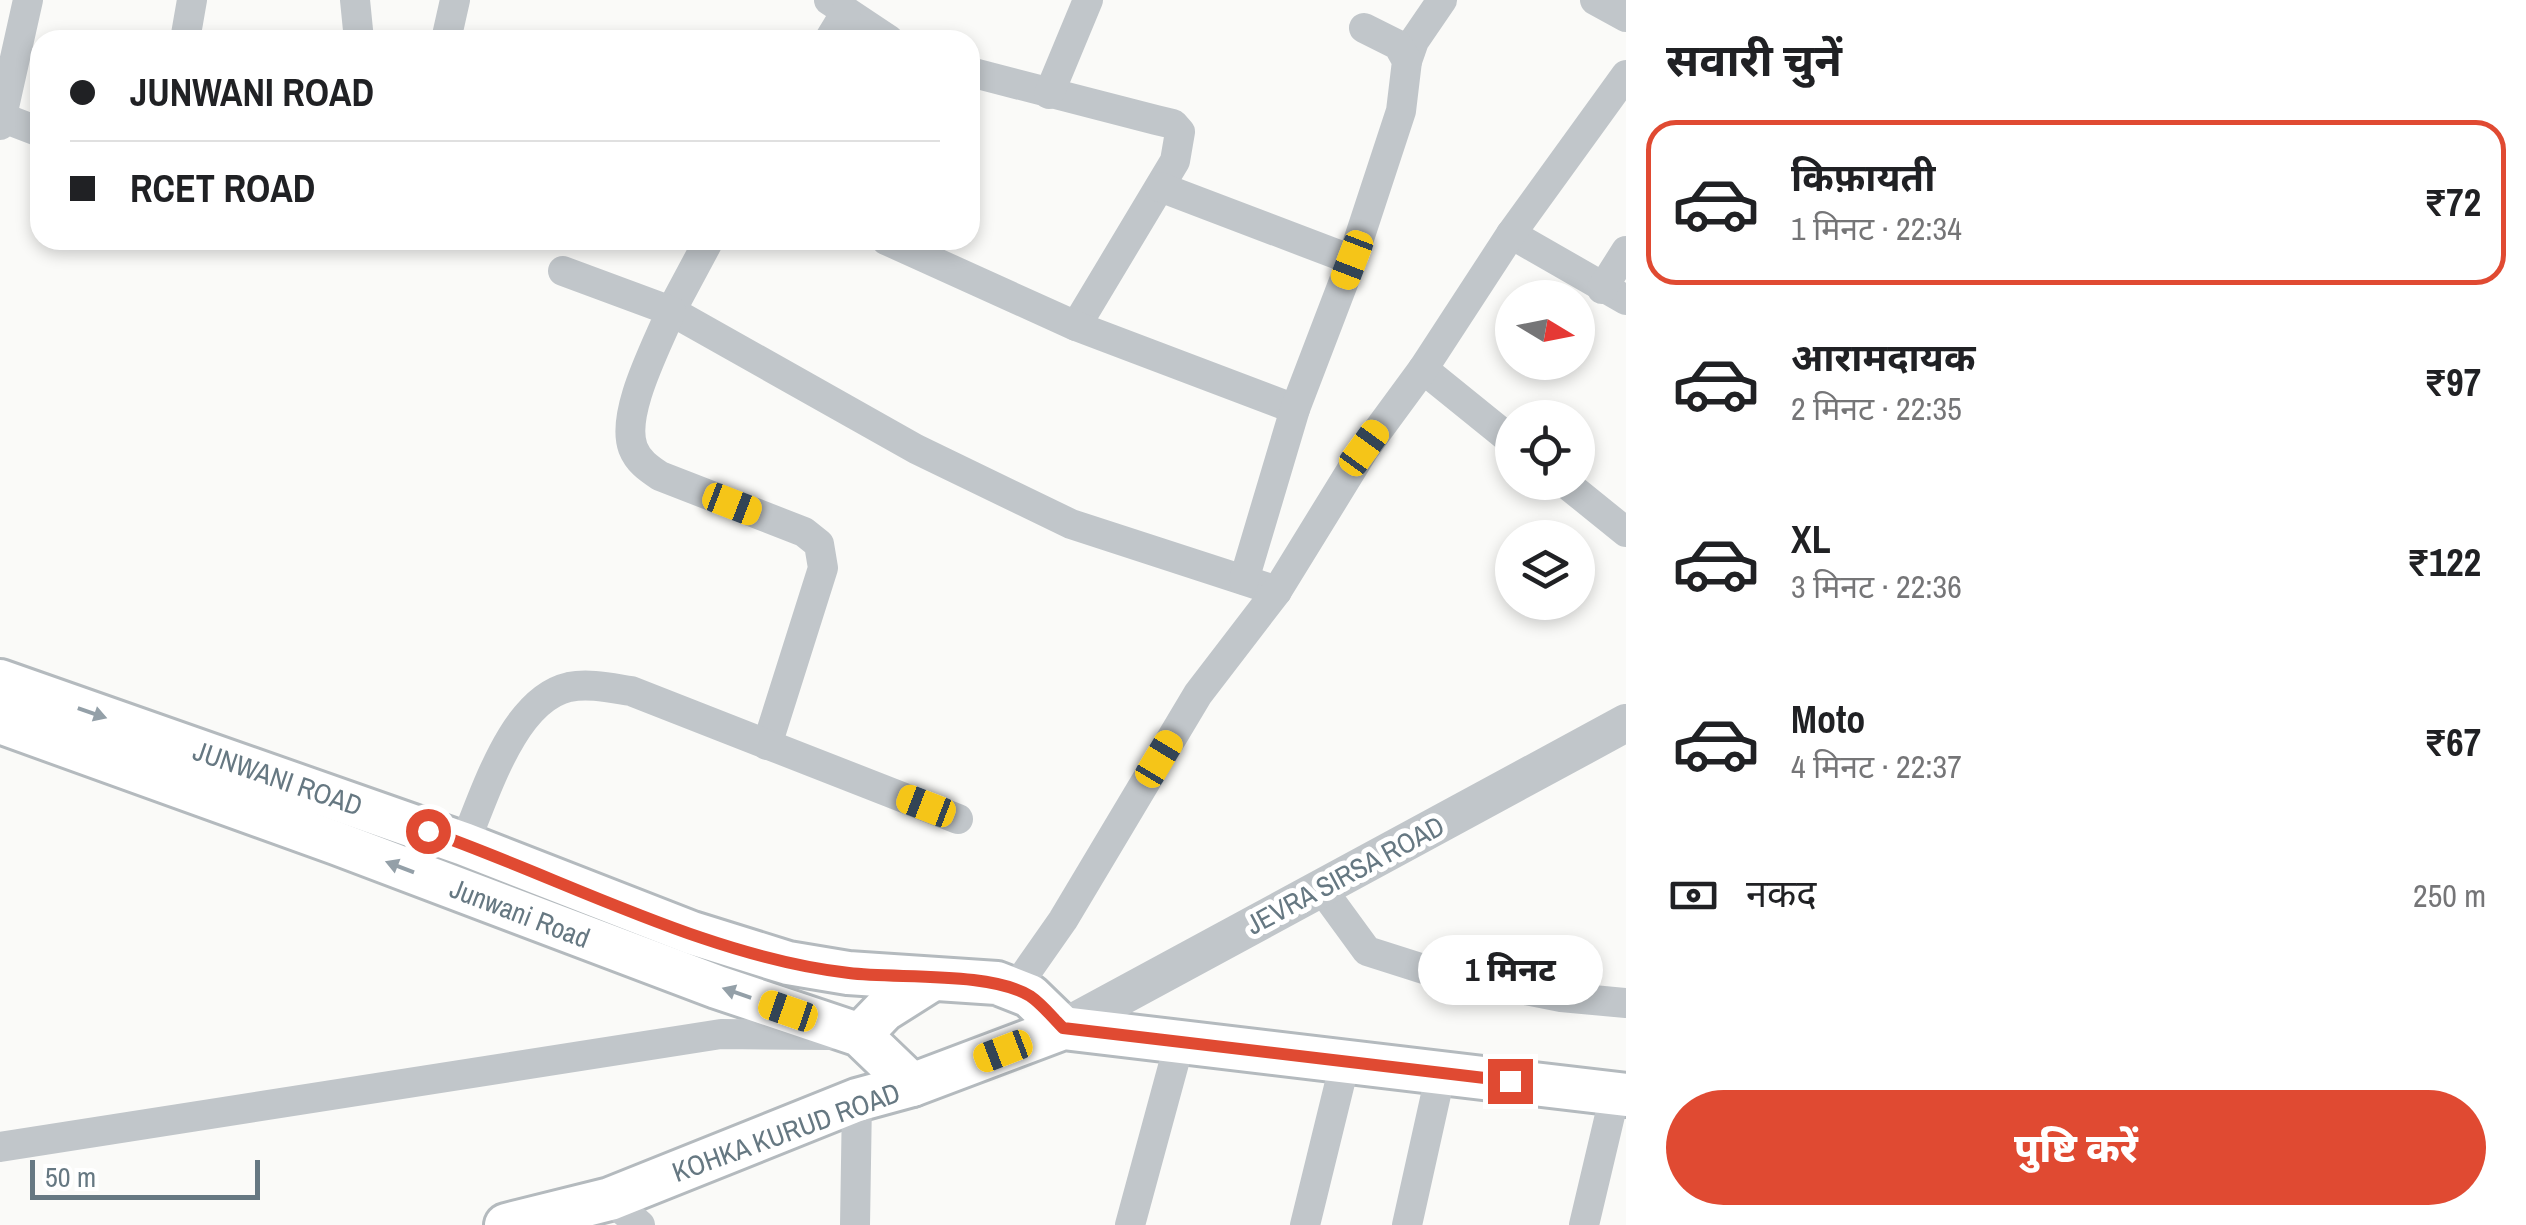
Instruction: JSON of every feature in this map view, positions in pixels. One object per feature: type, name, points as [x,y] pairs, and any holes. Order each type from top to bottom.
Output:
[{"type":"main road","name":"JUNWANI ROAD","points":[[0,680],[464,844],[692,933],[788,963],[848,973],[997,983],[1030,996],[1063,1028]]},
{"type":"main road","name":"Junwani Road","points":[[0,722],[717,987],[860,1035],[912,1086]]},
{"type":"main road","points":[[860,1035],[884,1010],[933,979]]},
{"type":"main road","points":[[1063,1028],[1620,1095]]},
{"type":"main road","name":"KOHKA KURUD ROAD","points":[[506,1225],[625,1212],[858,1100],[912,1086],[1063,1028]]},
{"type":"street","points":[[28,0],[1,121],[30,129]]},
{"type":"street","points":[[187,30],[192,0]]},
{"type":"street","points":[[355,0],[358,30]]},
{"type":"street","points":[[448,30],[455,0]]},
{"type":"street","points":[[1049,94],[1088,0]]},
{"type":"street","points":[[1244,580],[1295,409],[1352,260],[1401,111],[1406,60],[1442,0]]},
{"type":"street","points":[[1595,0],[1626,16]]},
{"type":"street","points":[[838,6],[874,30]]},
{"type":"street","points":[[1364,28],[1398,46],[1406,60]]},
{"type":"street","points":[[980,75],[1172,124],[1180,132],[1179,145],[1160,188],[1076,326]]},
{"type":"street","points":[[1014,990],[1064,920],[1198,694],[1277,591],[1364,448],[1626,75]]},
{"type":"street","points":[[1160,188],[1352,260]]},
{"type":"street","points":[[1512,234],[1614,294],[1626,251]]},
{"type":"street","points":[[704,250],[671,311],[632,410],[630,436],[643,465],[660,476],[812,536],[822,556],[824,568],[768,744]]},
{"type":"street","points":[[908,250],[1076,326],[1295,409]]},
{"type":"street","points":[[563,272],[671,311],[916,449],[1070,524],[1277,591]]},
{"type":"street","points":[[1423,368],[1495,427]]},
{"type":"street","points":[[1586,500],[1626,532]]},
{"type":"street","points":[[464,844],[518,724],[545,698],[568,688],[602,686],[631,691],[958,818]]},
{"type":"street","name":"JEVRA SIRSA ROAD","points":[[1063,1028],[1626,723]]},
{"type":"street","points":[[1321,888],[1367,952],[1452,976],[1561,997],[1626,1002]]},
{"type":"street","points":[[0,1147],[720,1034],[860,1035]]},
{"type":"street","points":[[1130,1225],[1180,1041]]},
{"type":"street","points":[[1305,1225],[1345,1062]]},
{"type":"street","points":[[1407,1225],[1441,1072]]},
{"type":"street","points":[[1584,1225],[1620,1095]]},
{"type":"street","points":[[855,1225],[858,1100]]},
{"type":"route","points":[[428,831],[692,933],[788,963],[848,973],[997,983],[1030,996],[1063,1028],[1510,1081]]}]
